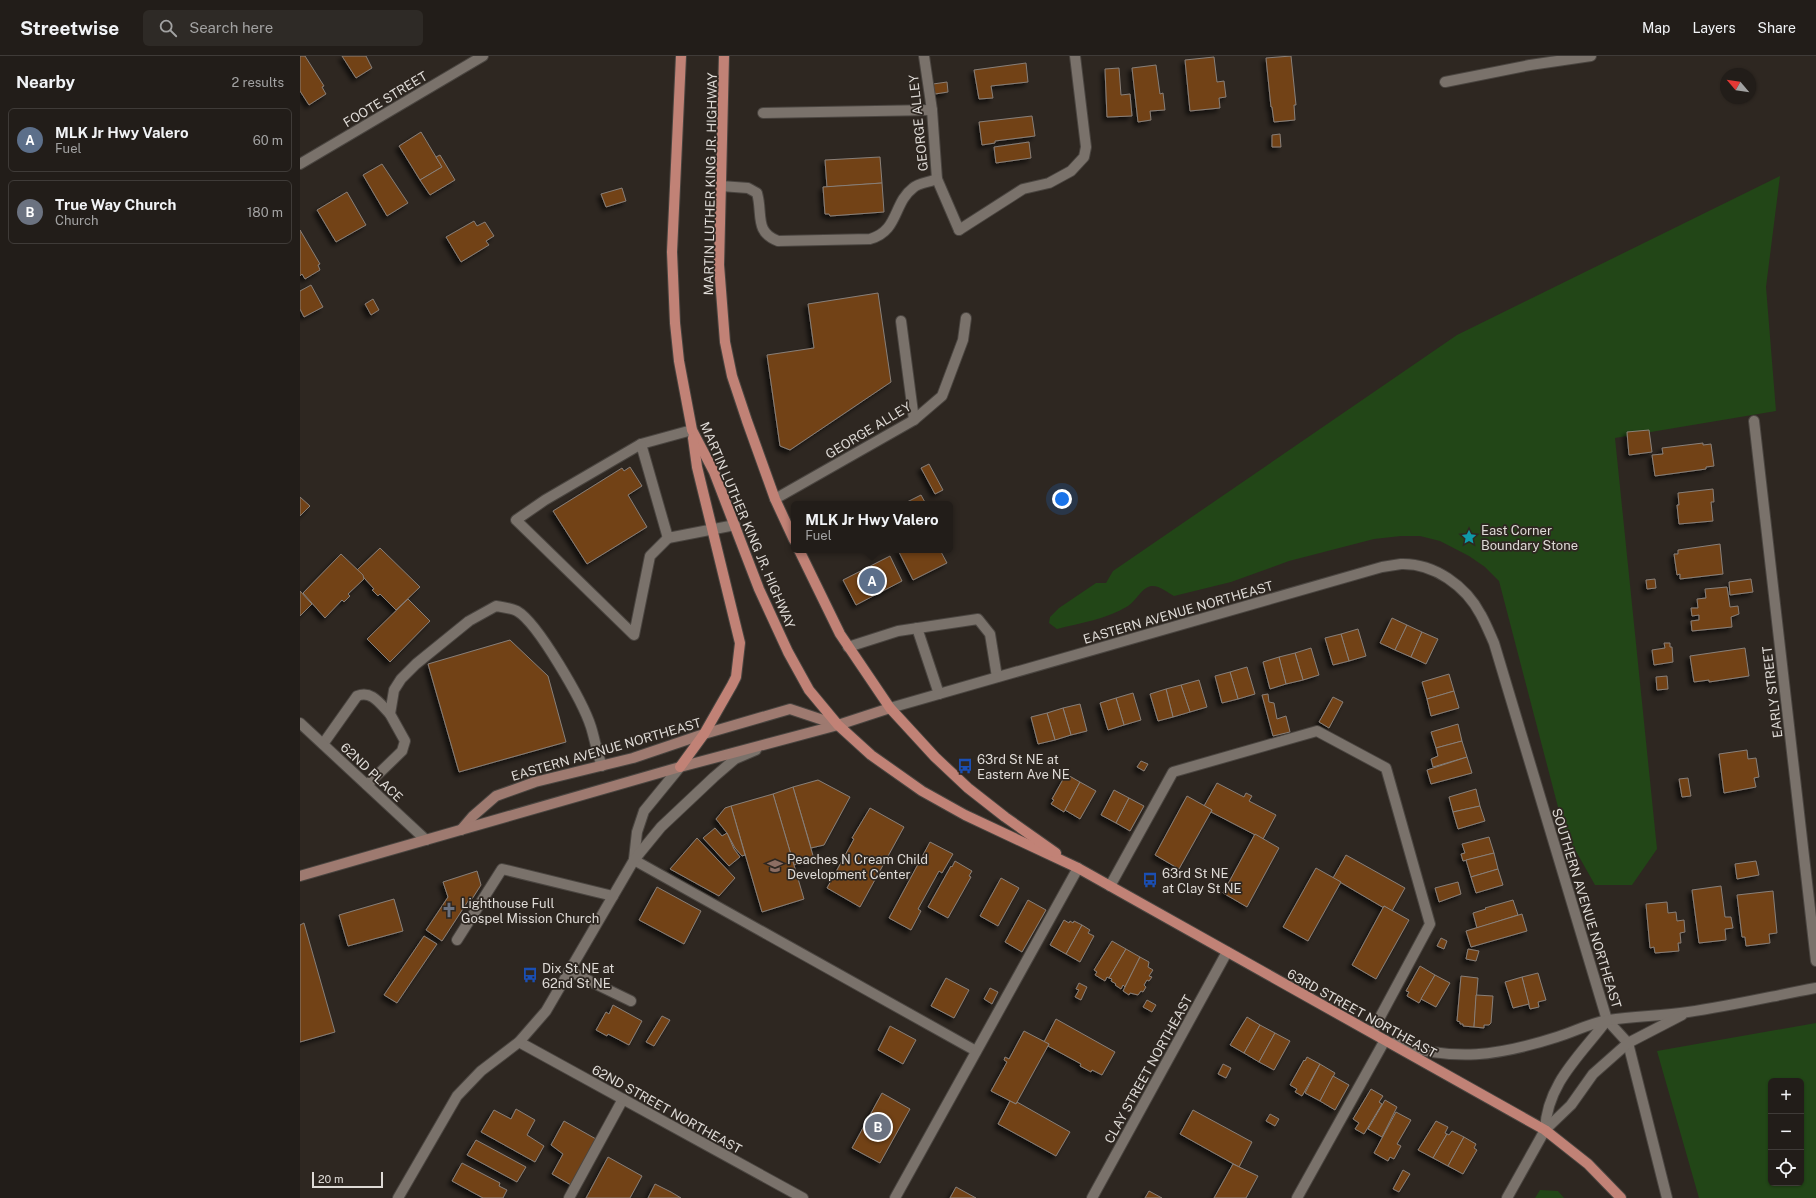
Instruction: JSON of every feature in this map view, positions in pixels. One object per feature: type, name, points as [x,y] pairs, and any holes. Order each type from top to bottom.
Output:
[{"type":"main road","name":"MARTIN LUTHER KING JR. HIGHWAY","points":[[681,56],[672,252],[675,323],[679,360],[692,430],[714,472],[759,589],[788,652],[810,690],[838,725]]},
{"type":"main road","name":"MARTIN LUTHER KING JR. HIGHWAY","points":[[724,56],[719,265],[725,342],[737,391],[774,499],[791,534]]},
{"type":"main road","points":[[680,767],[704,734],[736,677],[740,643],[697,467],[692,430]]},
{"type":"main road","points":[[800,553],[840,634],[890,708]]},
{"type":"main road","name":"EASTERN AVENUE NORTHEAST","points":[[300,876],[680,767],[838,725],[890,708]]},
{"type":"main road","name":"63RD STREET NORTHEAST","points":[[890,708],[935,757],[968,788],[1005,817],[1078,868]]},
{"type":"main road","name":"EASTERN AVENUE NORTHEAST","points":[[461,830],[473,816],[496,796],[535,782],[632,758],[704,734],[790,709],[838,725]]},
{"type":"main road","name":"63RD STREET NORTHEAST","points":[[838,725],[874,758],[922,791],[965,815],[1078,868],[1545,1130],[1588,1164],[1621,1198]]},
{"type":"street","name":"FOOTE STREET","points":[[300,164],[483,56]]},
{"type":"street","name":"GEORGE ALLEY","points":[[924,56],[932,110],[937,180],[960,230],[1023,189],[1050,183],[1071,171],[1084,157],[1086,147],[1075,56]]},
{"type":"street","points":[[1445,82],[1530,64],[1591,56]]},
{"type":"street","points":[[763,113],[932,110]]},
{"type":"street","points":[[721,186],[748,188],[757,193],[762,227],[764,233],[769,238],[778,241],[870,239],[879,236],[887,230],[906,195],[914,186],[937,180]]},
{"type":"street","name":"GEORGE ALLEY","points":[[774,499],[914,420],[942,396],[963,340],[966,318]]},
{"type":"street","points":[[902,321],[914,420]]},
{"type":"street","name":"EARLY STREET","points":[[1754,421],[1816,961]]},
{"type":"street","points":[[692,430],[641,444],[545,500],[516,520],[634,635],[650,556],[668,538],[735,525]]},
{"type":"street","points":[[641,444],[668,538]]},
{"type":"street","name":"EASTERN AVENUE NORTHEAST","points":[[890,708],[1382,567],[1401,564],[1419,566],[1438,572],[1461,588],[1481,614],[1494,643]]},
{"type":"street","points":[[390,714],[394,690],[401,679],[416,664],[469,621],[496,606],[516,610],[530,622],[566,674],[591,726],[602,766]]},
{"type":"street","points":[[848,647],[898,631],[978,619],[990,634],[996,677]]},
{"type":"street","points":[[917,628],[939,694]]},
{"type":"street","name":"SOUTHERN AVENUE NORTHEAST","points":[[1494,643],[1607,1020],[1628,1043],[1667,1198]]},
{"type":"street","points":[[323,744],[357,696],[364,694],[370,695],[390,714],[405,741],[402,751],[367,785]]},
{"type":"street","name":"62ND PLACE","points":[[300,723],[426,840]]},
{"type":"street","points":[[1110,886],[1173,772],[1317,731],[1386,768],[1430,924],[1372,1032]]},
{"type":"street","points":[[398,1198],[457,1096],[481,1071],[519,1042],[546,1011],[634,860],[661,827],[714,777],[735,759],[770,743]]},
{"type":"street","points":[[634,860],[637,832],[644,811],[680,767]]},
{"type":"street","points":[[634,860],[976,1051]]},
{"type":"street","points":[[895,1198],[1078,868]]},
{"type":"street","points":[[457,940],[502,869],[613,896]]},
{"type":"street","name":"CLAY STREET NORTHEAST","points":[[1092,1198],[1228,952]]},
{"type":"street","points":[[569,971],[631,1001]]},
{"type":"street","points":[[1297,1198],[1385,1040],[1412,1049],[1438,1054],[1460,1056],[1479,1055],[1506,1051],[1544,1041],[1607,1020],[1688,1012],[1816,988]]},
{"type":"street","points":[[1507,1198],[1545,1130],[1571,1105],[1592,1074],[1628,1043],[1688,1012]]},
{"type":"street","points":[[1545,1130],[1546,1116],[1555,1088],[1570,1065],[1607,1020]]},
{"type":"street","name":"62ND STREET NORTHEAST","points":[[519,1042],[803,1198]]},
{"type":"street","points":[[568,1198],[623,1099]]},
{"type":"green space","points":[[1780,176],[1766,287],[1776,411],[1615,438],[1657,849],[1632,885],[1595,885],[1564,830],[1499,581],[1485,567],[1469,556],[1440,541],[1420,536],[1401,536],[1374,539],[1289,561],[1231,582],[1174,596],[1154,586],[1147,587],[1128,606],[1111,614],[1057,629],[1049,623],[1050,617],[1059,608],[1096,583],[1106,583],[1113,571],[1457,335]]},
{"type":"green space","points":[[1816,1023],[1816,1198],[1699,1198],[1657,1051]]},
{"type":"green space","points":[[1540,1190],[1558,1191],[1564,1198],[1535,1198]]},
{"type":"building","points":[[300,56],[305,56],[324,86],[322,87],[326,94],[309,105],[300,91]]},
{"type":"building","points":[[342,56],[366,56],[372,68],[356,78]]},
{"type":"building","points":[[1291,56],[1296,105],[1294,105],[1295,120],[1274,122],[1266,58]]},
{"type":"building","points":[[1214,57],[1217,82],[1224,81],[1226,97],[1219,98],[1220,108],[1190,111],[1185,60]]},
{"type":"building","points":[[1026,63],[1028,82],[991,86],[993,98],[979,99],[974,70]]},
{"type":"building","points":[[1156,65],[1160,94],[1163,93],[1165,110],[1150,111],[1151,120],[1138,122],[1132,68]]},
{"type":"building","points":[[1119,68],[1121,95],[1130,94],[1132,116],[1107,117],[1105,69]]},
{"type":"building","points":[[947,82],[948,92],[935,94],[933,84]]},
{"type":"building","points":[[1032,116],[1035,136],[995,141],[995,143],[982,145],[979,122]]},
{"type":"building","points":[[421,132],[442,167],[420,180],[399,146]]},
{"type":"building","points":[[1280,134],[1281,147],[1272,147],[1272,135]]},
{"type":"building","points":[[1029,142],[1031,158],[996,163],[994,147]]},
{"type":"building","points":[[440,155],[455,180],[430,195],[420,180],[442,167],[436,157]]},
{"type":"building","points":[[880,157],[882,183],[827,187],[825,160]]},
{"type":"building","points":[[382,164],[408,203],[387,216],[363,175]]},
{"type":"building","points":[[882,183],[884,212],[830,216],[829,214],[825,214],[823,187]]},
{"type":"building","points":[[622,188],[626,201],[606,207],[601,194]]},
{"type":"building","points":[[347,192],[366,225],[336,242],[317,210]]},
{"type":"building","points":[[474,221],[477,226],[485,222],[494,236],[486,241],[489,245],[461,262],[446,237]]},
{"type":"building","points":[[300,230],[320,264],[318,265],[320,270],[305,279],[302,274],[300,276]]},
{"type":"building","points":[[311,285],[323,307],[304,317],[300,309],[300,291]]},
{"type":"building","points":[[878,293],[891,382],[790,450],[780,446],[767,355],[814,348],[808,304]]},
{"type":"building","points":[[373,299],[379,310],[371,315],[365,304]]},
{"type":"building","points":[[1649,430],[1652,452],[1629,455],[1627,432]]},
{"type":"building","points":[[1703,443],[1703,445],[1711,444],[1714,466],[1706,467],[1706,469],[1655,476],[1652,455],[1663,454],[1662,448]]},
{"type":"building","points":[[929,464],[943,490],[935,494],[921,468]]},
{"type":"building","points":[[630,467],[642,486],[628,495],[647,527],[587,564],[553,511],[622,468],[624,471]]},
{"type":"building","points":[[1713,489],[1714,502],[1711,502],[1713,521],[1679,524],[1677,505],[1679,505],[1678,493]]},
{"type":"building","points":[[921,495],[924,501],[909,501]]},
{"type":"building","points":[[300,497],[310,506],[300,516]]},
{"type":"building","points":[[1720,544],[1723,574],[1680,579],[1680,574],[1677,575],[1674,554],[1678,554],[1678,550]]},
{"type":"building","points":[[380,548],[420,587],[396,610],[380,594],[378,596],[372,590],[374,589],[357,570]]},
{"type":"building","points":[[900,553],[942,553],[947,563],[913,580]]},
{"type":"building","points":[[341,554],[363,575],[364,579],[348,594],[350,596],[344,602],[342,600],[325,618],[303,593]]},
{"type":"building","points":[[890,556],[902,581],[856,605],[843,580]]},
{"type":"building","points":[[1655,579],[1656,588],[1647,589],[1646,580]]},
{"type":"building","points":[[1751,579],[1753,592],[1730,595],[1729,582]]},
{"type":"building","points":[[1727,587],[1730,607],[1738,606],[1739,614],[1731,617],[1732,627],[1692,631],[1691,621],[1699,620],[1699,615],[1692,616],[1691,608],[1698,608],[1697,599],[1706,598],[1705,589]]},
{"type":"building","points":[[300,591],[312,604],[300,616]]},
{"type":"building","points":[[408,599],[430,621],[390,662],[367,639]]},
{"type":"building","points":[[1392,618],[1407,625],[1395,650],[1380,643]]},
{"type":"building","points":[[1407,625],[1422,632],[1411,657],[1395,650]]},
{"type":"building","points":[[1358,629],[1366,656],[1349,661],[1341,634]]},
{"type":"building","points":[[1422,632],[1438,639],[1426,664],[1411,657]]},
{"type":"building","points":[[1341,634],[1349,661],[1333,665],[1325,638]]},
{"type":"building","points":[[510,640],[548,676],[566,742],[459,772],[428,664]]},
{"type":"building","points":[[1664,643],[1670,643],[1670,647],[1672,647],[1673,662],[1654,665],[1652,650],[1665,648]]},
{"type":"building","points":[[1311,648],[1319,675],[1303,680],[1295,653]]},
{"type":"building","points":[[1745,648],[1749,676],[1709,682],[1709,680],[1694,682],[1690,656]]},
{"type":"building","points":[[1295,653],[1303,680],[1286,684],[1279,657]]},
{"type":"building","points":[[1279,657],[1286,684],[1270,689],[1263,662]]},
{"type":"building","points":[[1247,667],[1255,694],[1238,699],[1230,672]]},
{"type":"building","points":[[1230,672],[1238,699],[1222,703],[1215,676]]},
{"type":"building","points":[[1449,674],[1454,691],[1427,699],[1422,682]]},
{"type":"building","points":[[1667,676],[1668,689],[1657,690],[1656,677]]},
{"type":"building","points":[[1199,680],[1207,707],[1190,712],[1181,685]]},
{"type":"building","points":[[1181,685],[1190,712],[1173,717],[1166,689]]},
{"type":"building","points":[[1166,689],[1173,717],[1158,721],[1150,694]]},
{"type":"building","points":[[1454,691],[1459,708],[1431,716],[1427,699]]},
{"type":"building","points":[[1133,693],[1141,720],[1124,725],[1116,698]]},
{"type":"building","points":[[1268,694],[1269,702],[1274,703],[1277,719],[1286,716],[1290,732],[1273,736],[1262,695]]},
{"type":"building","points":[[1333,697],[1343,702],[1329,728],[1319,722]]},
{"type":"building","points":[[1116,698],[1124,725],[1108,730],[1100,703]]},
{"type":"building","points":[[1080,704],[1087,731],[1071,735],[1063,708]]},
{"type":"building","points":[[1063,708],[1071,735],[1055,740],[1047,713]]},
{"type":"building","points":[[1047,713],[1055,740],[1038,744],[1031,717]]},
{"type":"building","points":[[1458,724],[1462,741],[1436,748],[1431,732]]},
{"type":"building","points":[[1462,741],[1467,757],[1433,767],[1431,759],[1438,756],[1436,748]]},
{"type":"building","points":[[1747,750],[1748,759],[1756,758],[1759,777],[1754,778],[1756,787],[1724,793],[1719,754]]},
{"type":"building","points":[[1467,757],[1472,773],[1431,784],[1427,770]]},
{"type":"building","points":[[1141,761],[1148,764],[1144,771],[1137,767]]},
{"type":"building","points":[[1066,774],[1080,782],[1064,812],[1051,804],[1054,800],[1052,799]]},
{"type":"building","points":[[1688,778],[1691,796],[1682,797],[1679,779]]},
{"type":"building","points":[[818,780],[850,797],[824,845],[811,848],[793,787]]},
{"type":"building","points":[[1080,782],[1096,791],[1080,819],[1065,810]]},
{"type":"building","points":[[1217,783],[1244,797],[1246,793],[1252,796],[1249,801],[1276,815],[1263,839],[1211,812],[1212,810],[1204,806]]},
{"type":"building","points":[[793,787],[814,859],[794,865],[773,794]]},
{"type":"building","points":[[1476,789],[1480,806],[1453,812],[1449,797]]},
{"type":"building","points":[[1114,790],[1129,798],[1116,823],[1101,815]]},
{"type":"building","points":[[773,794],[804,899],[762,912],[731,806]]},
{"type":"building","points":[[1187,796],[1212,810],[1179,869],[1155,855]]},
{"type":"building","points":[[1129,798],[1144,806],[1130,831],[1116,823]]},
{"type":"building","points":[[731,806],[745,855],[742,856],[716,819],[725,808]]},
{"type":"building","points":[[1480,806],[1485,821],[1458,829],[1453,812]]},
{"type":"building","points":[[870,808],[904,827],[860,907],[827,888],[854,839],[852,838]]},
{"type":"building","points":[[715,828],[722,836],[727,833],[734,849],[740,857],[729,866],[703,838]]},
{"type":"building","points":[[1255,834],[1279,848],[1247,907],[1223,893]]},
{"type":"building","points":[[1489,837],[1494,853],[1463,861],[1461,854],[1465,853],[1462,844]]},
{"type":"building","points":[[697,838],[735,878],[719,896],[670,869]]},
{"type":"building","points":[[930,842],[953,854],[942,873],[939,871],[918,909],[921,911],[911,930],[889,918]]},
{"type":"building","points":[[1494,853],[1498,869],[1471,877],[1466,860]]},
{"type":"building","points":[[1346,855],[1405,888],[1392,911],[1384,906],[1384,908],[1333,878]]},
{"type":"building","points":[[955,861],[972,871],[969,876],[971,877],[948,918],[928,907]]},
{"type":"building","points":[[1756,861],[1759,875],[1737,879],[1735,864]]},
{"type":"building","points":[[1316,868],[1341,882],[1308,941],[1283,927]]},
{"type":"building","points":[[1498,869],[1503,885],[1476,893],[1471,877]]},
{"type":"building","points":[[477,871],[481,885],[472,899],[470,898],[442,941],[426,930],[448,897],[443,882]]},
{"type":"building","points":[[1001,878],[1019,888],[998,926],[980,916]]},
{"type":"building","points":[[1458,882],[1461,894],[1439,902],[1435,888]]},
{"type":"building","points":[[1721,886],[1725,917],[1731,917],[1733,928],[1725,929],[1726,940],[1699,943],[1692,890]]},
{"type":"building","points":[[657,887],[701,911],[684,944],[639,920]]},
{"type":"building","points":[[1773,891],[1777,933],[1769,934],[1770,943],[1746,946],[1745,937],[1742,937],[1737,895]]},
{"type":"building","points":[[394,899],[403,931],[348,946],[339,915]]},
{"type":"building","points":[[1028,900],[1046,910],[1022,952],[1005,942]]},
{"type":"building","points":[[1513,900],[1518,915],[1477,928],[1473,913]]},
{"type":"building","points":[[1667,902],[1668,913],[1676,912],[1677,921],[1684,920],[1685,932],[1680,933],[1681,943],[1678,943],[1679,951],[1655,953],[1654,947],[1650,948],[1646,904]]},
{"type":"building","points":[[1384,906],[1409,920],[1376,979],[1352,965]]},
{"type":"building","points":[[1522,914],[1527,931],[1471,947],[1466,931]]},
{"type":"building","points":[[1064,920],[1069,923],[1070,921],[1073,923],[1074,921],[1082,925],[1066,954],[1050,945]]},
{"type":"building","points":[[304,923],[335,1032],[300,1042],[300,925]]},
{"type":"building","points":[[1082,925],[1090,930],[1088,933],[1094,936],[1080,962],[1066,954]]},
{"type":"building","points":[[424,936],[437,944],[397,1003],[384,995]]},
{"type":"building","points":[[1441,938],[1447,941],[1444,949],[1437,946]]},
{"type":"building","points":[[1112,941],[1126,949],[1109,978],[1107,977],[1105,981],[1095,975],[1097,972],[1094,970]]},
{"type":"building","points":[[1126,949],[1140,957],[1125,987],[1123,985],[1121,989],[1111,981],[1112,979],[1109,978]]},
{"type":"building","points":[[1468,949],[1479,951],[1476,961],[1466,959]]},
{"type":"building","points":[[1140,957],[1149,962],[1148,967],[1153,970],[1149,976],[1152,977],[1149,981],[1147,980],[1144,985],[1146,987],[1143,992],[1141,991],[1138,995],[1130,993],[1129,995],[1123,991]]},
{"type":"building","points":[[1420,966],[1435,975],[1419,1003],[1407,996],[1409,992],[1406,991]]},
{"type":"building","points":[[1538,973],[1546,1000],[1538,1002],[1539,1007],[1530,1009],[1522,977]]},
{"type":"building","points":[[1435,975],[1450,983],[1436,1007],[1421,999]]},
{"type":"building","points":[[1461,976],[1478,978],[1474,1027],[1463,1026],[1463,1024],[1460,1024],[1460,1022],[1457,1021]]},
{"type":"building","points":[[1522,977],[1529,1004],[1513,1008],[1505,982]]},
{"type":"building","points":[[946,978],[969,990],[954,1018],[931,1006]]},
{"type":"building","points":[[1079,983],[1087,987],[1081,1000],[1075,997],[1079,990],[1076,989]]},
{"type":"building","points":[[990,988],[998,992],[992,1004],[984,999]]},
{"type":"building","points":[[1476,995],[1493,996],[1491,1023],[1489,1025],[1484,1025],[1484,1028],[1474,1027]]},
{"type":"building","points":[[1147,1000],[1156,1005],[1152,1012],[1143,1007]]},
{"type":"building","points":[[613,1005],[642,1021],[629,1045],[608,1034],[607,1036],[596,1030],[606,1012],[609,1014]]},
{"type":"building","points":[[662,1016],[670,1020],[654,1046],[646,1042]]},
{"type":"building","points":[[1247,1017],[1260,1025],[1244,1053],[1230,1045]]},
{"type":"building","points":[[1056,1019],[1115,1052],[1102,1075],[1092,1070],[1091,1072],[1080,1066],[1081,1064],[1048,1046],[1049,1044],[1044,1042]]},
{"type":"building","points":[[1260,1025],[1275,1033],[1259,1062],[1244,1053]]},
{"type":"building","points":[[890,1026],[916,1040],[903,1064],[878,1050]]},
{"type":"building","points":[[1024,1031],[1049,1044],[1016,1104],[991,1091],[1007,1062],[1004,1060],[1005,1057],[1009,1059]]},
{"type":"building","points":[[1275,1033],[1290,1041],[1274,1070],[1259,1062]]},
{"type":"building","points":[[1307,1057],[1320,1064],[1302,1096],[1295,1092],[1297,1089],[1290,1085]]},
{"type":"building","points":[[1223,1064],[1231,1068],[1226,1078],[1218,1074]]},
{"type":"building","points":[[1320,1064],[1335,1073],[1320,1101],[1305,1093]]},
{"type":"building","points":[[1333,1076],[1349,1085],[1335,1110],[1320,1101]]},
{"type":"building","points":[[1371,1089],[1383,1096],[1379,1102],[1382,1104],[1364,1134],[1355,1129],[1359,1123],[1353,1119]]},
{"type":"building","points":[[882,1093],[910,1109],[880,1163],[852,1148]]},
{"type":"building","points":[[1385,1100],[1397,1107],[1382,1137],[1368,1129]]},
{"type":"building","points":[[1010,1101],[1016,1104],[1017,1102],[1070,1132],[1056,1156],[998,1124]]},
{"type":"building","points":[[516,1109],[535,1120],[527,1135],[544,1146],[535,1162],[481,1132],[494,1110],[511,1119]]},
{"type":"building","points":[[1193,1110],[1252,1142],[1239,1167],[1180,1134]]},
{"type":"building","points":[[1396,1112],[1411,1120],[1397,1144],[1401,1146],[1394,1159],[1390,1157],[1388,1161],[1374,1153]]},
{"type":"building","points":[[1270,1114],[1279,1119],[1275,1126],[1266,1121]]},
{"type":"building","points":[[564,1121],[596,1139],[571,1185],[552,1174],[563,1154],[551,1145]]},
{"type":"building","points":[[1436,1121],[1448,1127],[1445,1133],[1447,1134],[1433,1158],[1418,1150]]},
{"type":"building","points":[[1452,1131],[1464,1137],[1448,1166],[1433,1158],[1447,1134],[1449,1135]]},
{"type":"building","points":[[1464,1137],[1476,1144],[1474,1148],[1477,1150],[1463,1174],[1448,1166]]},
{"type":"building","points":[[476,1140],[526,1167],[517,1182],[467,1155]]},
{"type":"building","points":[[608,1157],[642,1176],[630,1198],[586,1198]]},
{"type":"building","points":[[462,1163],[500,1183],[499,1186],[507,1190],[503,1198],[483,1198],[452,1181]]},
{"type":"building","points":[[1233,1164],[1258,1176],[1246,1198],[1214,1198]]},
{"type":"building","points":[[1403,1170],[1410,1174],[1399,1192],[1393,1189]]},
{"type":"building","points":[[655,1184],[671,1192],[681,1198],[648,1198]]},
{"type":"building","points":[[956,1187],[976,1198],[950,1198]]},
{"type":"building","points":[[1149,1191],[1162,1198],[1145,1198]]},
{"type":"place","name":"East Corner Boundary Stone","points":[[1469,537]]},
{"type":"place","name":"MLK Jr Hwy Valero","points":[[872,581]]},
{"type":"place","name":"63rd St NE at Eastern Ave NE","points":[[965,766]]},
{"type":"place","name":"Peaches N Cream Child Development Center","points":[[775,866]]},
{"type":"place","name":"63rd St NE at Clay St NE","points":[[1150,880]]},
{"type":"place","name":"Lighthouse Full Gospel Mission Church","points":[[449,910]]},
{"type":"place","name":"Dix St NE at 62nd St NE","points":[[530,975]]},
{"type":"place","name":"True Way Church","points":[[878,1127]]}]
